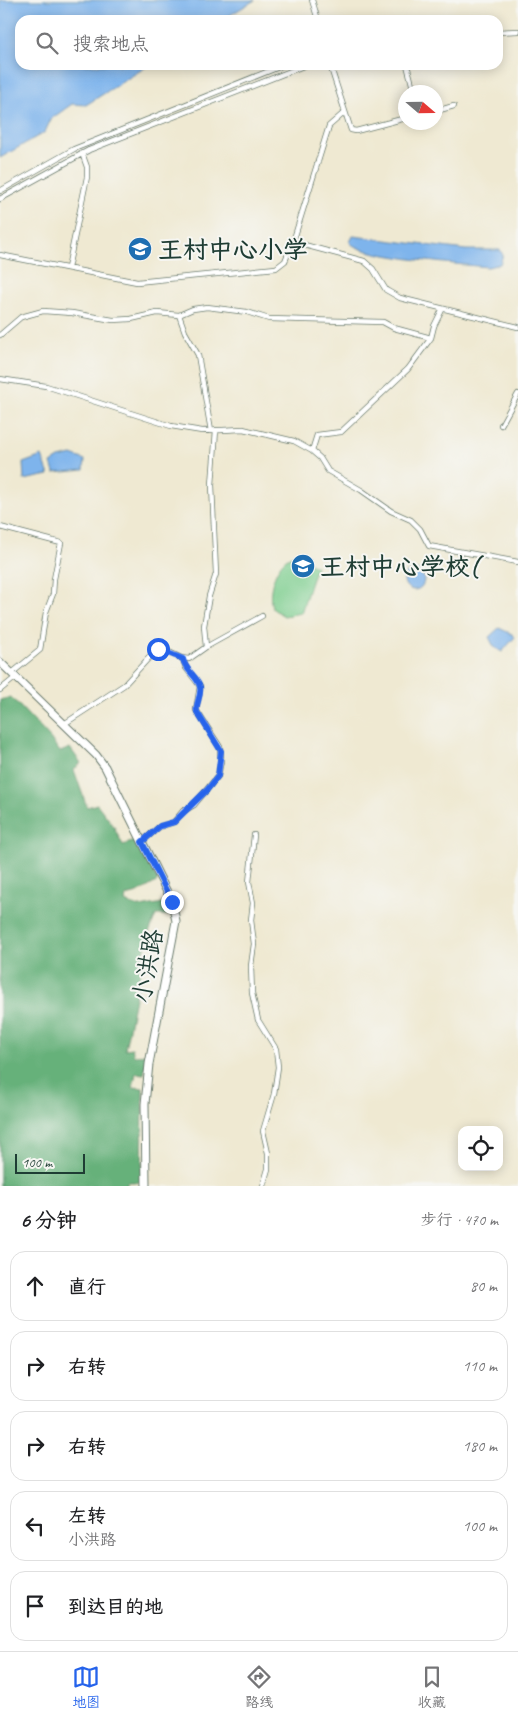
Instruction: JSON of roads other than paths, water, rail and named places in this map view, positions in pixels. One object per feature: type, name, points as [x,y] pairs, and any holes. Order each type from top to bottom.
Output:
[{"type":"main road","name":"小洪路","points":[[0,662],[96,755],[105,767],[172,902],[176,921],[149,1064],[145,1104],[146,1186]]},
{"type":"street","points":[[312,0],[316,15]]},
{"type":"street","points":[[503,32],[518,31]]},
{"type":"street","points":[[0,190],[86,143],[271,70]]},
{"type":"street","points":[[0,198],[82,153],[293,70]]},
{"type":"street","points":[[332,70],[349,128],[355,131],[398,120]]},
{"type":"street","points":[[408,70],[412,85]]},
{"type":"street","points":[[443,108],[454,106]]},
{"type":"street","points":[[1,255],[137,282],[276,268],[285,261],[293,242],[329,126],[345,112]]},
{"type":"street","points":[[68,268],[87,177],[87,168],[82,153]]},
{"type":"street","points":[[293,242],[359,258],[373,268],[384,287],[391,294],[407,301],[518,328]]},
{"type":"street","points":[[0,335],[21,317],[43,312],[72,313],[114,320],[131,319],[157,313],[178,315],[193,309],[207,307],[247,312],[269,320],[383,322],[394,328],[430,338]]},
{"type":"street","points":[[312,451],[315,437],[320,434],[341,432],[408,369],[430,338],[442,310]]},
{"type":"street","points":[[178,315],[185,332],[198,353],[213,431],[212,485],[216,574],[209,596],[204,626],[206,646]]},
{"type":"street","points":[[0,379],[46,386],[171,426],[213,431],[239,429],[294,441],[320,458],[328,471],[361,490],[391,511],[411,520],[422,533],[429,546],[518,562]]},
{"type":"street","points":[[502,425],[518,394]]},
{"type":"street","points":[[0,527],[61,543],[53,594],[46,612],[40,650],[0,690]]},
{"type":"street","points":[[64,724],[124,685],[156,650],[163,649],[183,659],[189,659],[206,646],[262,616]]},
{"type":"street","points":[[142,842],[159,827],[174,822],[183,811],[194,805],[207,790],[220,769],[220,747],[197,712],[200,686],[186,668],[183,659]]},
{"type":"street","points":[[254,835],[249,882],[253,902],[251,920],[254,944],[251,966],[252,993],[258,1020],[276,1049],[278,1067],[274,1094],[263,1131],[268,1153],[268,1169],[263,1186]]},
{"type":"water","points":[[0,0],[255,0],[230,15],[15,15],[15,70],[141,70],[86,105],[72,104],[51,119],[45,132],[0,158]]},
{"type":"water","points":[[353,236],[466,250],[500,250],[503,255],[500,264],[488,267],[437,262],[372,252],[357,247],[350,242]]},
{"type":"water","points":[[72,455],[85,460],[84,470],[54,473],[51,463],[59,458]]},
{"type":"water","points":[[42,456],[49,475],[24,480],[23,463]]},
{"type":"water","points":[[414,570],[421,573],[424,580],[421,587],[414,590],[407,587],[404,580],[407,573]]},
{"type":"water","points":[[499,628],[515,637],[502,652],[494,647],[489,637]]},
{"type":"place","name":"王村中心小学","points":[[140,249]]},
{"type":"place","name":"王村中心学校(","points":[[303,566]]}]
